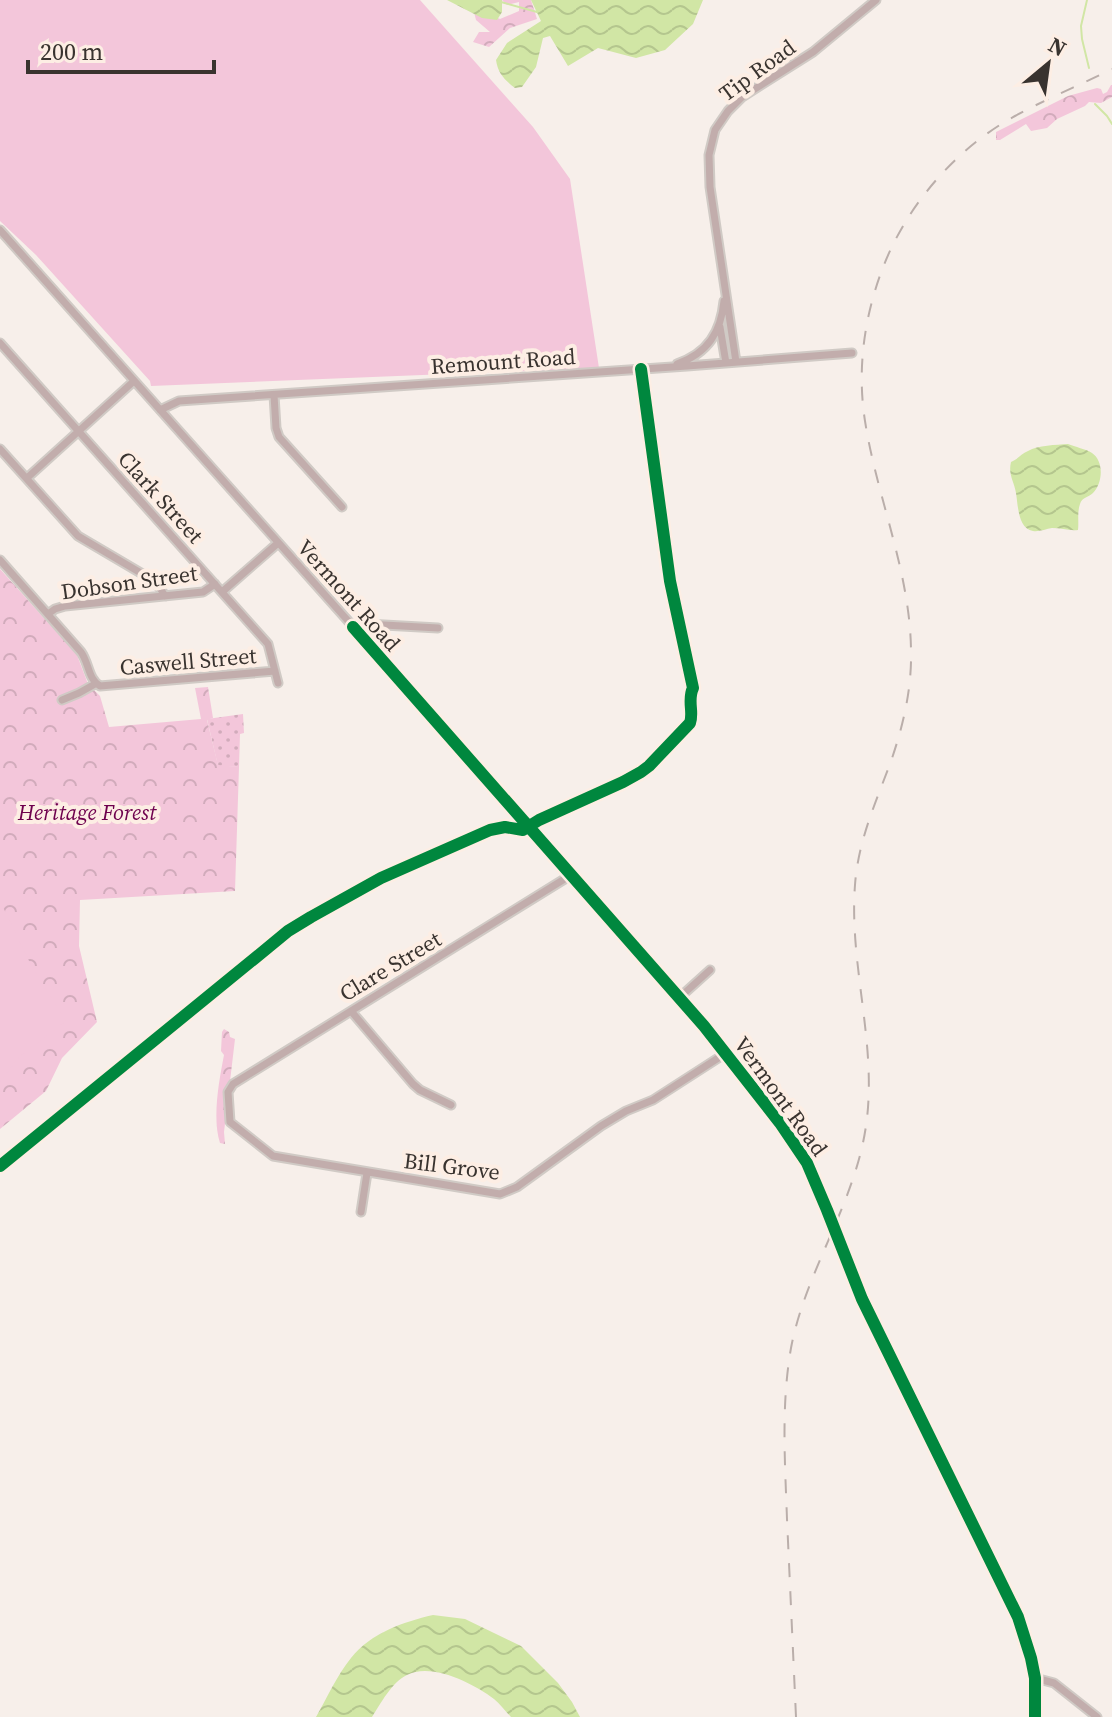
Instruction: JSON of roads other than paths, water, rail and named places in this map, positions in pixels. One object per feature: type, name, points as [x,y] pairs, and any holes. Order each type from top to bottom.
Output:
[{"type":"street","name":"Tip Road","points":[[736,362],[709,167],[715,130],[742,97],[813,52],[876,0]]},
{"type":"street","name":"Vermont Road","points":[[0,230],[679,998],[726,1053],[799,1150],[897,1374],[1018,1617],[1035,1678],[1035,1717]]},
{"type":"street","name":"Tip Road","points":[[725,291],[720,328],[726,363]]},
{"type":"street","points":[[666,368],[700,352],[720,328],[731,328]]},
{"type":"street","name":"Clark Street","points":[[0,343],[268,644],[278,683]]},
{"type":"street","name":"Remount Road","points":[[160,410],[179,401],[852,353]]},
{"type":"street","points":[[27,478],[134,381]]},
{"type":"street","points":[[274,395],[279,437],[342,507]]},
{"type":"street","points":[[0,449],[78,536],[151,579],[165,596]]},
{"type":"street","name":"Dobson Street","points":[[222,592],[278,543]]},
{"type":"street","name":"Caswell Street","points":[[0,560],[84,655],[95,684],[104,687],[275,671]]},
{"type":"street","name":"Dobson Street","points":[[48,614],[65,606],[203,592],[215,584]]},
{"type":"street","points":[[353,627],[366,624],[438,628]]},
{"type":"street","points":[[62,700],[95,684]]},
{"type":"street","name":"Clare Street","points":[[229,1087],[571,875]]},
{"type":"street","points":[[679,998],[710,970]]},
{"type":"street","points":[[351,1011],[413,1084],[451,1105]]},
{"type":"street","name":"Bill Grove","points":[[229,1087],[230,1122],[273,1156],[491,1193],[509,1191],[608,1121],[653,1100],[726,1053]]},
{"type":"street","points":[[361,1212],[367,1173]]},
{"type":"street","points":[[1035,1678],[1054,1683],[1097,1717]]},
{"type":"water","points":[[447,0],[502,0],[502,12],[497,20],[482,18]]},
{"type":"water","points":[[531,0],[703,0],[693,24],[665,50],[636,58],[598,48],[568,66],[550,36],[543,38],[536,67],[522,87],[515,88],[502,76],[496,60],[507,43],[541,21]]},
{"type":"water","points":[[1068,444],[1092,453],[1100,467],[1096,489],[1080,504],[1078,530],[1028,529],[1020,516],[1011,462],[1037,448]]},
{"type":"water","points":[[433,1615],[465,1619],[521,1646],[558,1683],[580,1717],[511,1717],[494,1699],[475,1687],[452,1676],[428,1671],[402,1678],[387,1693],[372,1717],[316,1717],[341,1672],[359,1649],[388,1630]]},
{"type":"waterway","points":[[1087,0],[1081,26],[1089,68]]},
{"type":"waterway","points":[[501,2],[537,12]]},
{"type":"waterway","points":[[1095,104],[1112,124]]},
{"type":"railway","points":[[796,1717],[785,1455],[788,1369],[798,1319],[843,1206],[862,1148],[869,1089],[854,914],[855,885],[863,838],[903,722],[911,665],[905,592],[865,421],[862,363],[867,325],[876,288],[892,246],[919,202],[953,162],[993,129],[1015,116],[1112,69]]},
{"type":"park label","name":"Heritage Forest","points":[[87,812]]}]
